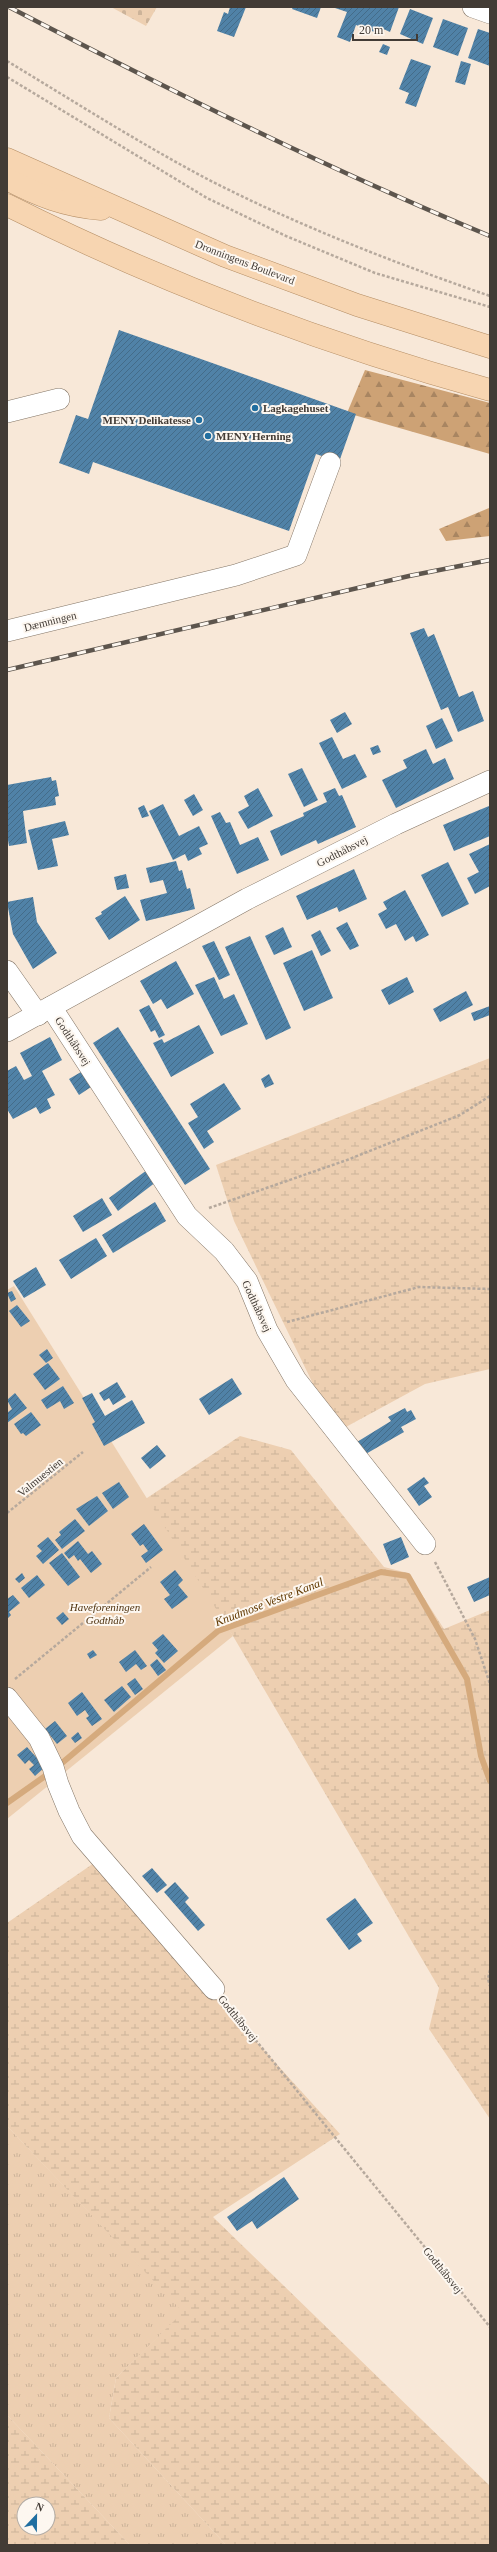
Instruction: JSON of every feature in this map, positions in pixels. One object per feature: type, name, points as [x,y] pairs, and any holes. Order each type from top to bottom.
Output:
[{"type":"main road","name":"Dronningens Boulevard","points":[[7,159],[120,211],[225,256],[357,305],[490,347]]},
{"type":"main road","points":[[7,179],[34,194],[74,207],[120,211]]},
{"type":"main road","points":[[7,205],[104,252],[211,296],[344,346],[490,390]]},
{"type":"street","points":[[473,7],[490,13]]},
{"type":"street","points":[[7,412],[59,399]]},
{"type":"street","name":"Dæmningen","points":[[7,631],[236,575],[296,555],[330,463]]},
{"type":"street","name":"Godthåbsvej","points":[[7,1031],[247,899],[396,824],[490,781]]},
{"type":"street","points":[[7,970],[44,1011]]},
{"type":"street","name":"Godthåbsvej","points":[[44,1011],[188,1216],[224,1250],[247,1281],[267,1330],[296,1380],[425,1544]]},
{"type":"street","name":"Godthåbsvej","points":[[10,1689],[54,1767],[58,1784],[69,1811],[82,1836],[214,1989]]},
{"type":"path","points":[[7,61],[122,130],[213,182],[337,239],[411,269],[490,296]]},
{"type":"path","points":[[7,77],[207,198],[272,229],[375,273],[490,307]]},
{"type":"path","points":[[188,1216],[354,1158],[460,1115],[490,1096]]},
{"type":"path","points":[[267,1330],[305,1316],[418,1287],[490,1288]]},
{"type":"path","name":"Valmuestien","points":[[7,1513],[83,1452]]},
{"type":"path","points":[[425,1544],[475,1640],[490,1684]]},
{"type":"path","points":[[10,1689],[151,1567]]},
{"type":"path","points":[[490,1970],[488,1979],[490,1986]]},
{"type":"path","name":"Godthåbsvej","points":[[214,1989],[490,2327]]},
{"type":"green space","points":[[111,7],[157,7],[146,26]]},
{"type":"green space","points":[[365,370],[490,403],[490,454],[347,413]]},
{"type":"green space","points":[[490,503],[490,536],[446,541],[439,529],[489,508]]},
{"type":"green space","points":[[490,1058],[490,1369],[425,1384],[344,1428],[315,1388],[234,1221],[216,1165]]},
{"type":"green space","name":"Haveforeningen Godthåb","points":[[14,1286],[233,1636],[7,1819],[7,1290]]},
{"type":"green space","points":[[240,1436],[291,1450],[384,1567],[408,1573],[444,1629],[490,1610],[490,2119],[429,2029],[439,1988],[233,1636],[141,1502]]},
{"type":"green space","points":[[94,1863],[340,2134],[213,2217],[490,2486],[490,2545],[226,2545],[109,2418],[116,2378],[183,2312],[7,2126],[7,1923]]},
{"type":"green space","points":[[7,2126],[184,2312],[116,2378],[109,2418],[226,2545],[130,2545],[7,2415]]},
{"type":"green space","points":[[7,2415],[130,2545],[7,2545]]},
{"type":"building","points":[[230,7],[246,7],[234,37],[217,31],[224,12],[228,14]]},
{"type":"building","points":[[293,7],[321,7],[317,18],[292,9]]},
{"type":"building","points":[[332,7],[399,7],[390,32],[379,27],[377,33],[356,25],[350,42],[337,37],[347,12]]},
{"type":"building","points":[[410,9],[433,18],[423,44],[400,34]]},
{"type":"building","points":[[443,19],[468,28],[458,56],[433,47]]},
{"type":"building","points":[[478,29],[490,33],[490,66],[468,58]]},
{"type":"building","points":[[383,44],[390,47],[387,55],[379,52]]},
{"type":"building","points":[[411,59],[431,66],[416,107],[405,103],[409,93],[399,89]]},
{"type":"building","points":[[461,61],[471,64],[465,85],[455,82]]},
{"type":"building","name":"MENY Herning","points":[[119,330],[356,414],[339,462],[316,454],[289,531],[93,462],[89,474],[59,463],[76,415],[88,419]]},
{"type":"building","points":[[424,628],[428,637],[434,634],[459,697],[473,691],[484,721],[458,732],[448,707],[441,710],[410,633]]},
{"type":"building","points":[[345,712],[352,724],[337,733],[330,720]]},
{"type":"building","points":[[442,718],[453,741],[436,749],[426,726]]},
{"type":"building","points":[[332,737],[343,759],[355,754],[367,777],[342,789],[319,743]]},
{"type":"building","points":[[378,745],[381,752],[373,755],[370,748]]},
{"type":"building","points":[[426,749],[433,764],[445,758],[454,779],[396,808],[382,780],[407,768],[403,760]]},
{"type":"building","points":[[302,768],[318,800],[304,807],[288,774]]},
{"type":"building","points":[[51,777],[52,781],[56,780],[59,796],[55,797],[56,805],[23,811],[27,843],[9,846],[7,834],[7,785]]},
{"type":"building","points":[[258,788],[273,816],[248,829],[238,812],[249,806],[244,796]]},
{"type":"building","points":[[335,788],[339,796],[342,795],[356,827],[318,844],[316,840],[281,856],[270,831],[304,816],[303,813],[327,802],[323,793]]},
{"type":"building","points":[[194,794],[203,810],[193,816],[184,800]]},
{"type":"building","points":[[163,804],[179,836],[199,826],[208,844],[199,848],[202,854],[188,861],[185,854],[173,860],[149,811]]},
{"type":"building","points":[[144,805],[149,816],[142,818],[138,808]]},
{"type":"building","points":[[489,806],[490,836],[454,851],[443,825]]},
{"type":"building","points":[[220,812],[226,823],[230,822],[240,845],[258,837],[269,860],[237,874],[211,816]]},
{"type":"building","points":[[65,821],[69,835],[52,839],[58,866],[38,870],[28,830]]},
{"type":"building","points":[[490,844],[490,886],[475,894],[467,878],[479,872],[469,854]]},
{"type":"building","points":[[176,861],[179,871],[182,870],[187,889],[190,888],[195,909],[146,921],[140,900],[167,893],[163,880],[150,883],[146,868]]},
{"type":"building","points":[[448,862],[469,904],[442,917],[421,875]]},
{"type":"building","points":[[354,869],[367,899],[339,912],[337,907],[307,920],[296,896]]},
{"type":"building","points":[[126,874],[129,888],[117,890],[114,877]]},
{"type":"building","points":[[405,890],[429,935],[416,942],[413,936],[405,941],[396,924],[386,929],[378,914],[387,909],[383,902]]},
{"type":"building","points":[[125,896],[140,920],[109,940],[95,918],[102,914],[101,912]]},
{"type":"building","points":[[33,897],[37,922],[57,953],[33,969],[13,934],[7,902]]},
{"type":"building","points":[[347,922],[359,946],[350,950],[336,928]]},
{"type":"building","points":[[283,927],[292,947],[274,955],[265,936]]},
{"type":"building","points":[[320,930],[331,951],[321,956],[311,935]]},
{"type":"building","points":[[250,936],[291,1028],[266,1040],[225,947]]},
{"type":"building","points":[[214,941],[230,975],[219,980],[202,946]]},
{"type":"building","points":[[312,950],[333,998],[304,1011],[283,963]]},
{"type":"building","points":[[176,961],[194,994],[167,1009],[161,999],[153,1004],[140,981]]},
{"type":"building","points":[[214,977],[224,999],[234,994],[248,1024],[221,1036],[195,985]]},
{"type":"building","points":[[407,977],[414,992],[389,1005],[381,990]]},
{"type":"building","points":[[466,991],[473,1005],[440,1022],[433,1009]]},
{"type":"building","points":[[149,1005],[165,1035],[159,1038],[155,1030],[151,1032],[139,1010]]},
{"type":"building","points":[[490,1006],[490,1015],[474,1021],[471,1013]]},
{"type":"building","points":[[199,1025],[214,1053],[171,1077],[153,1043],[162,1039],[164,1043]]},
{"type":"building","points":[[118,1027],[210,1169],[185,1185],[93,1043]]},
{"type":"building","points":[[50,1037],[62,1060],[42,1071],[55,1095],[47,1099],[51,1108],[40,1114],[36,1107],[13,1119],[7,1109],[7,1071],[16,1066],[24,1080],[32,1076],[20,1053]]},
{"type":"building","points":[[81,1072],[91,1087],[79,1095],[69,1079]]},
{"type":"building","points":[[269,1074],[274,1084],[265,1088],[261,1079]]},
{"type":"building","points":[[224,1083],[241,1109],[207,1131],[214,1142],[204,1149],[188,1123],[198,1117],[190,1104]]},
{"type":"building","points":[[147,1170],[156,1182],[118,1211],[109,1198]]},
{"type":"building","points":[[102,1198],[112,1215],[83,1232],[73,1216]]},
{"type":"building","points":[[155,1202],[166,1221],[113,1253],[102,1235]]},
{"type":"building","points":[[96,1238],[107,1256],[71,1279],[59,1260]]},
{"type":"building","points":[[36,1267],[46,1285],[24,1298],[13,1281]]},
{"type":"building","points":[[12,1291],[16,1299],[11,1302],[7,1293]]},
{"type":"building","points":[[17,1305],[30,1321],[21,1327],[9,1311]]},
{"type":"building","points":[[47,1349],[53,1358],[46,1363],[39,1355]]},
{"type":"building","points":[[48,1363],[60,1379],[45,1390],[33,1374]]},
{"type":"building","points":[[232,1378],[242,1394],[209,1415],[199,1399]]},
{"type":"building","points":[[117,1382],[126,1397],[113,1405],[109,1398],[104,1401],[99,1393]]},
{"type":"building","points":[[63,1386],[74,1403],[64,1409],[60,1401],[47,1409],[41,1400]]},
{"type":"building","points":[[15,1393],[27,1408],[7,1423],[7,1413],[12,1409],[7,1400]]},
{"type":"building","points":[[92,1393],[105,1416],[132,1400],[145,1423],[104,1446],[92,1424],[95,1422],[82,1398]]},
{"type":"building","points":[[405,1408],[407,1412],[411,1410],[416,1419],[401,1427],[404,1432],[364,1455],[357,1442],[391,1421],[388,1417]]},
{"type":"building","points":[[31,1412],[41,1425],[26,1436],[23,1433],[21,1434],[14,1424]]},
{"type":"building","points":[[157,1445],[166,1456],[150,1469],[141,1458]]},
{"type":"building","points":[[424,1477],[429,1483],[424,1486],[432,1497],[419,1506],[407,1489]]},
{"type":"building","points":[[119,1482],[129,1497],[113,1509],[102,1493]]},
{"type":"building","points":[[97,1496],[108,1511],[89,1526],[76,1509]]},
{"type":"building","points":[[75,1519],[85,1531],[62,1549],[55,1540],[61,1535],[59,1532]]},
{"type":"building","points":[[144,1524],[163,1550],[146,1563],[141,1556],[148,1551],[143,1544],[140,1546],[131,1534]]},
{"type":"building","points":[[48,1537],[59,1550],[43,1564],[36,1556],[42,1551],[37,1546]]},
{"type":"building","points":[[401,1537],[409,1557],[391,1565],[383,1544]]},
{"type":"building","points":[[78,1541],[88,1554],[92,1551],[102,1564],[91,1573],[80,1559],[78,1561],[74,1555],[69,1559],[64,1553]]},
{"type":"building","points":[[62,1553],[80,1577],[68,1586],[49,1563]]},
{"type":"building","points":[[175,1570],[183,1580],[178,1585],[188,1597],[172,1609],[164,1599],[170,1595],[160,1582]]},
{"type":"building","points":[[22,1573],[25,1578],[19,1583],[15,1579]]},
{"type":"building","points":[[37,1575],[45,1585],[29,1598],[21,1588]]},
{"type":"building","points":[[490,1577],[490,1595],[474,1602],[467,1587]]},
{"type":"building","points":[[13,1595],[20,1603],[9,1612],[11,1615],[7,1619],[7,1599]]},
{"type":"building","points":[[63,1612],[69,1619],[62,1625],[56,1618]]},
{"type":"building","points":[[163,1634],[178,1651],[164,1663],[155,1653],[158,1650],[152,1643]]},
{"type":"building","points":[[93,1650],[97,1655],[90,1659],[87,1654]]},
{"type":"building","points":[[135,1650],[147,1666],[141,1670],[136,1664],[126,1672],[119,1662]]},
{"type":"building","points":[[157,1659],[166,1670],[158,1676],[150,1665]]},
{"type":"building","points":[[135,1678],[143,1689],[135,1695],[127,1684]]},
{"type":"building","points":[[122,1686],[131,1697],[114,1712],[104,1700]]},
{"type":"building","points":[[82,1692],[102,1719],[92,1726],[86,1718],[89,1716],[85,1710],[77,1716],[68,1703]]},
{"type":"building","points":[[55,1721],[67,1736],[57,1744],[45,1729]]},
{"type":"building","points":[[78,1732],[82,1738],[75,1743],[71,1738]]},
{"type":"building","points":[[27,1747],[45,1767],[35,1776],[29,1769],[34,1765],[29,1760],[25,1764],[17,1755]]},
{"type":"building","points":[[152,1868],[167,1885],[157,1893],[142,1876]]},
{"type":"building","points":[[175,1882],[189,1898],[185,1902],[205,1925],[198,1931],[164,1892]]},
{"type":"building","points":[[355,1898],[373,1923],[357,1934],[362,1941],[349,1950],[326,1919]]},
{"type":"building","points":[[284,2177],[299,2199],[257,2229],[252,2221],[237,2231],[227,2217]]},
{"type":"waterway","name":"Knudmose Vestre Kanal","points":[[62,1763],[218,1631],[381,1572],[408,1576],[467,1679],[481,1756],[490,1781]]},
{"type":"waterway","name":"Knudmose Vestre Kanal","points":[[7,1803],[48,1774]]},
{"type":"railway","points":[[9,7],[247,127],[368,183],[490,236]]},
{"type":"railway","points":[[7,670],[409,576],[490,560]]},
{"type":"place","name":"Lagkagehuset","points":[[255,408]]},
{"type":"place","name":"MENY Delikatesse","points":[[199,420]]},
{"type":"place","name":"MENY Herning","points":[[208,436]]}]
